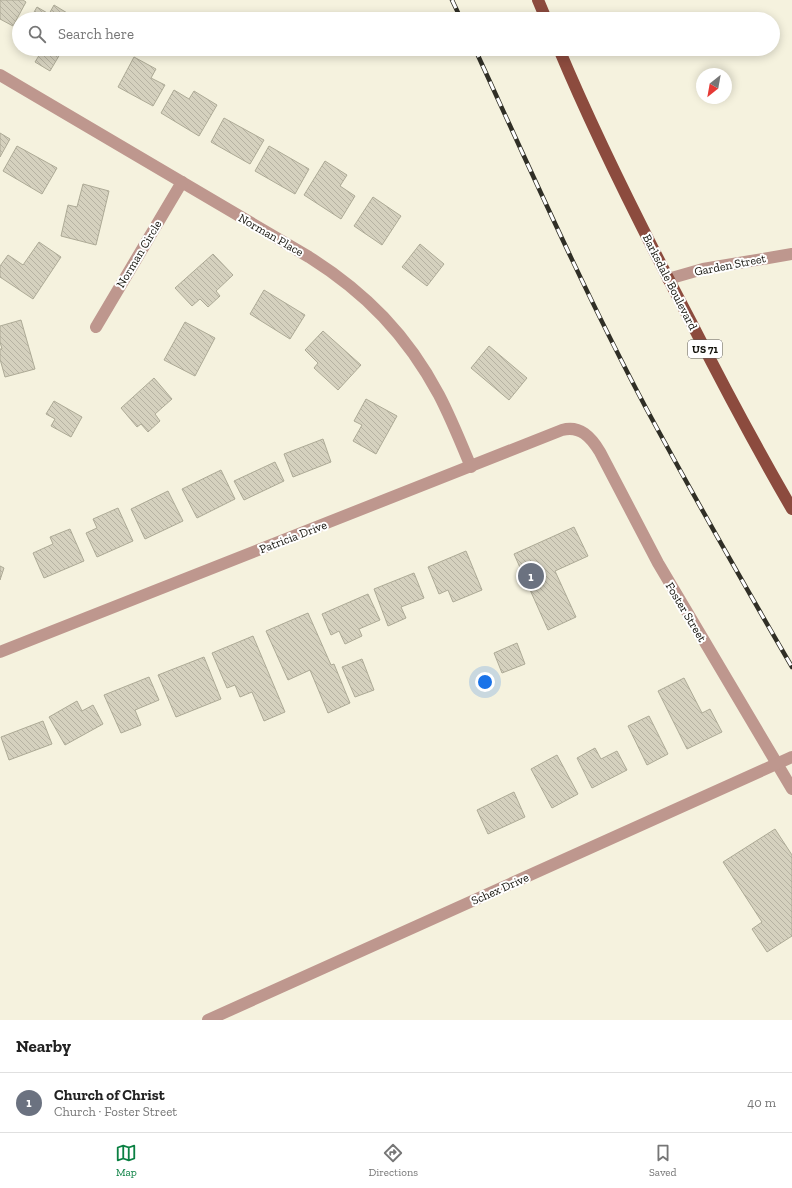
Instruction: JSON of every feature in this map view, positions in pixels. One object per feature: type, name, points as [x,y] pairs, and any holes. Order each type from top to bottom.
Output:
[{"type":"main road","points":[[538,0],[543,12]]},
{"type":"main road","name":"Barksdale Boulevard","points":[[562,56],[622,187],[668,279],[737,410],[792,508]]},
{"type":"street","name":"Norman Place","points":[[0,75],[182,182],[332,272],[352,286],[386,318],[413,351],[440,395],[471,467]]},
{"type":"street","name":"Norman Circle","points":[[96,327],[182,182]]},
{"type":"street","name":"Garden Street","points":[[668,279],[703,269],[792,254]]},
{"type":"street","name":"Patricia Drive","points":[[0,652],[562,430],[569,428],[578,429],[585,433]]},
{"type":"street","name":"Foster Street","points":[[585,433],[592,439],[600,452],[634,521],[792,788]]},
{"type":"street","name":"Schex Drive","points":[[208,1020],[792,757]]},
{"type":"building","points":[[0,0],[23,0],[26,2],[21,12],[12,12],[12,25],[0,19]]},
{"type":"building","points":[[54,5],[66,12],[50,12]]},
{"type":"building","points":[[37,7],[46,12],[34,12]]},
{"type":"building","points":[[39,56],[59,56],[50,71],[35,62]]},
{"type":"building","points":[[134,57],[156,69],[151,78],[165,85],[153,106],[118,87]]},
{"type":"building","points":[[174,90],[189,99],[194,91],[217,105],[199,136],[161,113]]},
{"type":"building","points":[[224,118],[264,140],[250,164],[211,142]]},
{"type":"building","points":[[0,133],[10,139],[0,157]]},
{"type":"building","points":[[17,146],[57,168],[42,194],[3,171]]},
{"type":"building","points":[[269,146],[309,169],[295,194],[255,171]]},
{"type":"building","points":[[325,161],[347,175],[340,186],[355,196],[341,219],[304,195]]},
{"type":"building","points":[[83,184],[109,191],[96,245],[61,236],[68,205],[77,207]]},
{"type":"building","points":[[373,197],[401,216],[382,245],[354,226]]},
{"type":"building","points":[[39,242],[61,257],[33,299],[0,277],[0,266],[8,255],[23,265]]},
{"type":"building","points":[[420,244],[444,264],[427,286],[402,267]]},
{"type":"building","points":[[213,254],[233,275],[216,291],[220,296],[208,307],[200,299],[192,306],[175,288]]},
{"type":"building","points":[[264,290],[305,315],[290,339],[250,314]]},
{"type":"building","points":[[21,320],[35,369],[5,377],[0,359],[0,349],[2,349],[0,342],[0,326]]},
{"type":"building","points":[[185,322],[215,338],[195,376],[164,360]]},
{"type":"building","points":[[323,331],[361,365],[338,390],[314,368],[318,363],[305,350]]},
{"type":"building","points":[[489,346],[527,378],[509,400],[471,368]]},
{"type":"building","points":[[154,378],[172,399],[155,414],[160,421],[148,432],[141,424],[137,427],[121,408]]},
{"type":"building","points":[[366,399],[397,416],[376,454],[353,441],[362,425],[354,421]]},
{"type":"building","points":[[54,401],[82,417],[71,437],[51,426],[55,419],[46,414]]},
{"type":"building","points":[[323,439],[331,462],[293,477],[284,454]]},
{"type":"building","points":[[275,462],[284,481],[244,500],[234,481]]},
{"type":"building","points":[[221,470],[235,499],[197,518],[182,489]]},
{"type":"building","points":[[168,491],[183,521],[145,539],[131,509]]},
{"type":"building","points":[[118,508],[133,541],[97,557],[86,533],[97,528],[93,519]]},
{"type":"building","points":[[574,527],[588,556],[555,571],[576,617],[548,630],[514,554]]},
{"type":"building","points":[[70,529],[84,561],[44,578],[33,553],[53,544],[50,537]]},
{"type":"building","points":[[466,551],[482,590],[453,602],[448,590],[439,594],[428,567]]},
{"type":"building","points":[[0,566],[4,568],[0,580]]},
{"type":"building","points":[[414,573],[424,598],[401,607],[406,618],[388,626],[374,589]]},
{"type":"building","points":[[368,594],[380,620],[359,629],[362,636],[345,644],[339,631],[331,635],[322,614]]},
{"type":"building","points":[[308,613],[331,665],[334,664],[350,703],[328,713],[310,670],[288,680],[266,631]]},
{"type":"building","points":[[253,636],[285,712],[264,721],[252,692],[240,697],[235,685],[227,688],[212,653]]},
{"type":"building","points":[[517,643],[525,664],[502,673],[494,653]]},
{"type":"building","points":[[204,657],[221,699],[176,717],[158,675]]},
{"type":"building","points":[[362,659],[374,690],[355,697],[342,667]]},
{"type":"building","points":[[149,677],[159,700],[135,710],[141,725],[121,733],[104,695]]},
{"type":"building","points":[[684,678],[702,713],[710,709],[722,732],[687,749],[658,691]]},
{"type":"building","points":[[77,701],[82,711],[93,705],[103,724],[65,745],[49,717]]},
{"type":"building","points":[[649,716],[668,754],[647,765],[628,726]]},
{"type":"building","points":[[43,721],[52,744],[9,760],[1,737]]},
{"type":"building","points":[[595,748],[601,759],[617,751],[627,770],[592,788],[577,758]]},
{"type":"building","points":[[557,755],[578,794],[552,808],[531,769]]},
{"type":"building","points":[[514,792],[525,817],[488,834],[477,810]]},
{"type":"building","points":[[775,829],[792,855],[792,936],[767,952],[752,929],[762,922],[723,862]]},
{"type":"railway","points":[[452,0],[458,12]]},
{"type":"railway","points":[[478,56],[558,230],[623,364],[700,506],[792,667]]},
{"type":"place","name":"Church of Christ","points":[[531,576]]}]
